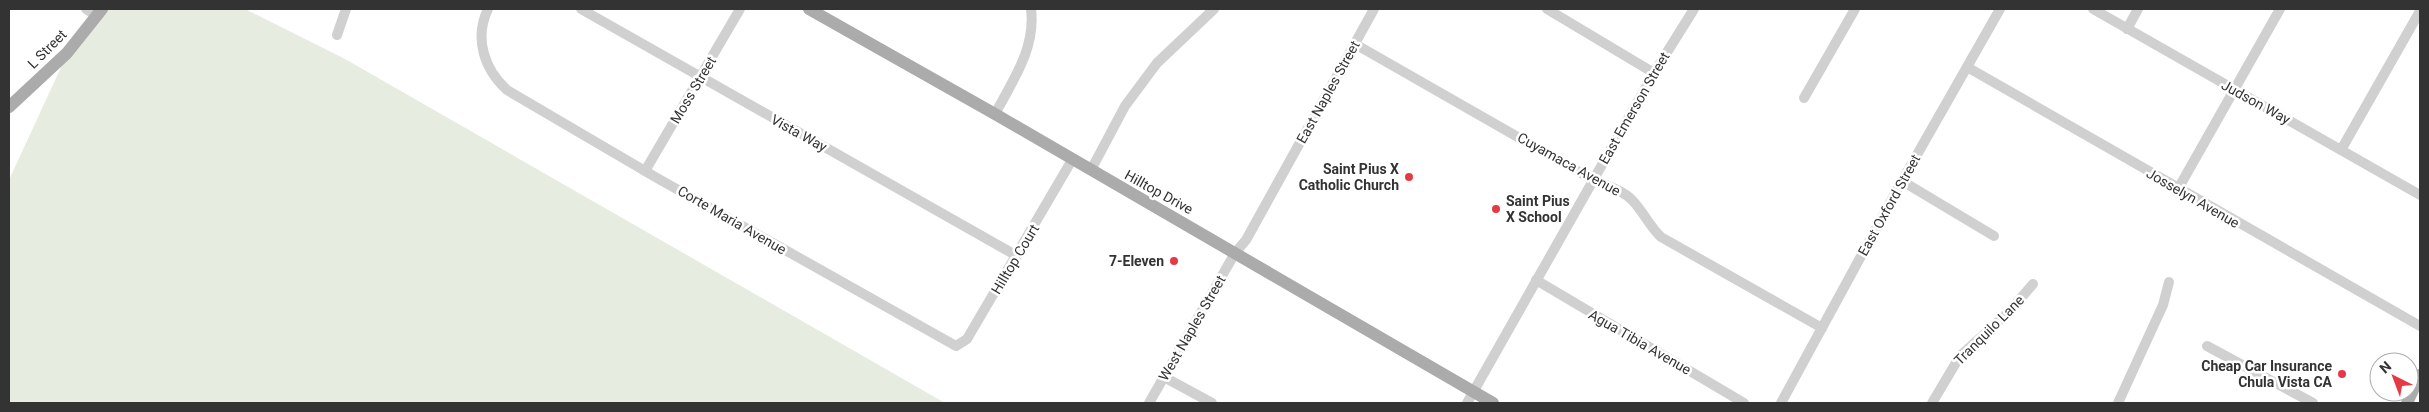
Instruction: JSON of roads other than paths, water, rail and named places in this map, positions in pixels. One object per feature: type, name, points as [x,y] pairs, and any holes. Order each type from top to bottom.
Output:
[{"type":"main road","name":"Hilltop Drive","points":[[809,9],[1235,253],[1470,398],[1493,403]]},
{"type":"main road","name":"L Street","points":[[9,107],[67,53],[100,12]]},
{"type":"main road","points":[[2407,403],[2420,375]]},
{"type":"street","points":[[86,9],[100,12]]},
{"type":"street","points":[[337,34],[346,9]]},
{"type":"street","name":"Corte Maria Avenue","points":[[488,9],[481,36],[486,62],[500,84],[518,97],[645,171],[948,342]]},
{"type":"street","name":"Vista Way","points":[[581,9],[1017,256]]},
{"type":"street","name":"Moss Street","points":[[645,171],[740,9]]},
{"type":"street","points":[[995,114],[1027,54],[1032,35],[1031,9]]},
{"type":"street","points":[[1091,170],[1124,106],[1157,63],[1214,9]]},
{"type":"street","name":"East Naples Street","points":[[1235,253],[1246,240],[1374,9]]},
{"type":"street","points":[[1547,9],[1654,73]]},
{"type":"street","name":"East Emerson Street","points":[[1470,398],[1654,73],[1694,9]]},
{"type":"street","points":[[1804,98],[1855,9]]},
{"type":"street","name":"East Oxford Street","points":[[1781,403],[1902,181],[2000,9]]},
{"type":"street","name":"Judson Way","points":[[2093,9],[2420,195]]},
{"type":"street","points":[[2127,29],[2138,9]]},
{"type":"street","points":[[2178,189],[2280,9]]},
{"type":"street","points":[[2341,150],[2420,12]]},
{"type":"street","name":"Cuyamaca Avenue","points":[[1355,44],[1593,180],[1632,199],[1652,229],[1661,237],[1822,328]]},
{"type":"street","name":"Josselyn Avenue","points":[[1967,67],[2420,326]]},
{"type":"street","name":"Hilltop Court","points":[[948,342],[956,346],[967,339],[1072,160]]},
{"type":"street","points":[[1902,181],[1994,236]]},
{"type":"street","name":"West Naples Street","points":[[1149,403],[1235,253]]},
{"type":"street","name":"Agua Tibia Avenue","points":[[1536,280],[1744,403]]},
{"type":"street","points":[[2118,403],[2163,305],[2169,282]]},
{"type":"street","name":"Tranquilo Lane","points":[[1932,403],[1960,356],[2008,313],[2033,284]]},
{"type":"street","points":[[2207,346],[2313,403]]},
{"type":"street","points":[[1164,377],[1212,403]]},
{"type":"place","name":"Saint Pius X Catholic Church","points":[[1409,177]]},
{"type":"place","name":"Saint Pius X School","points":[[1496,209]]},
{"type":"place","name":"7-Eleven","points":[[1174,261]]},
{"type":"place","name":"Cheap Car Insurance Chula Vista CA","points":[[2342,374]]}]
